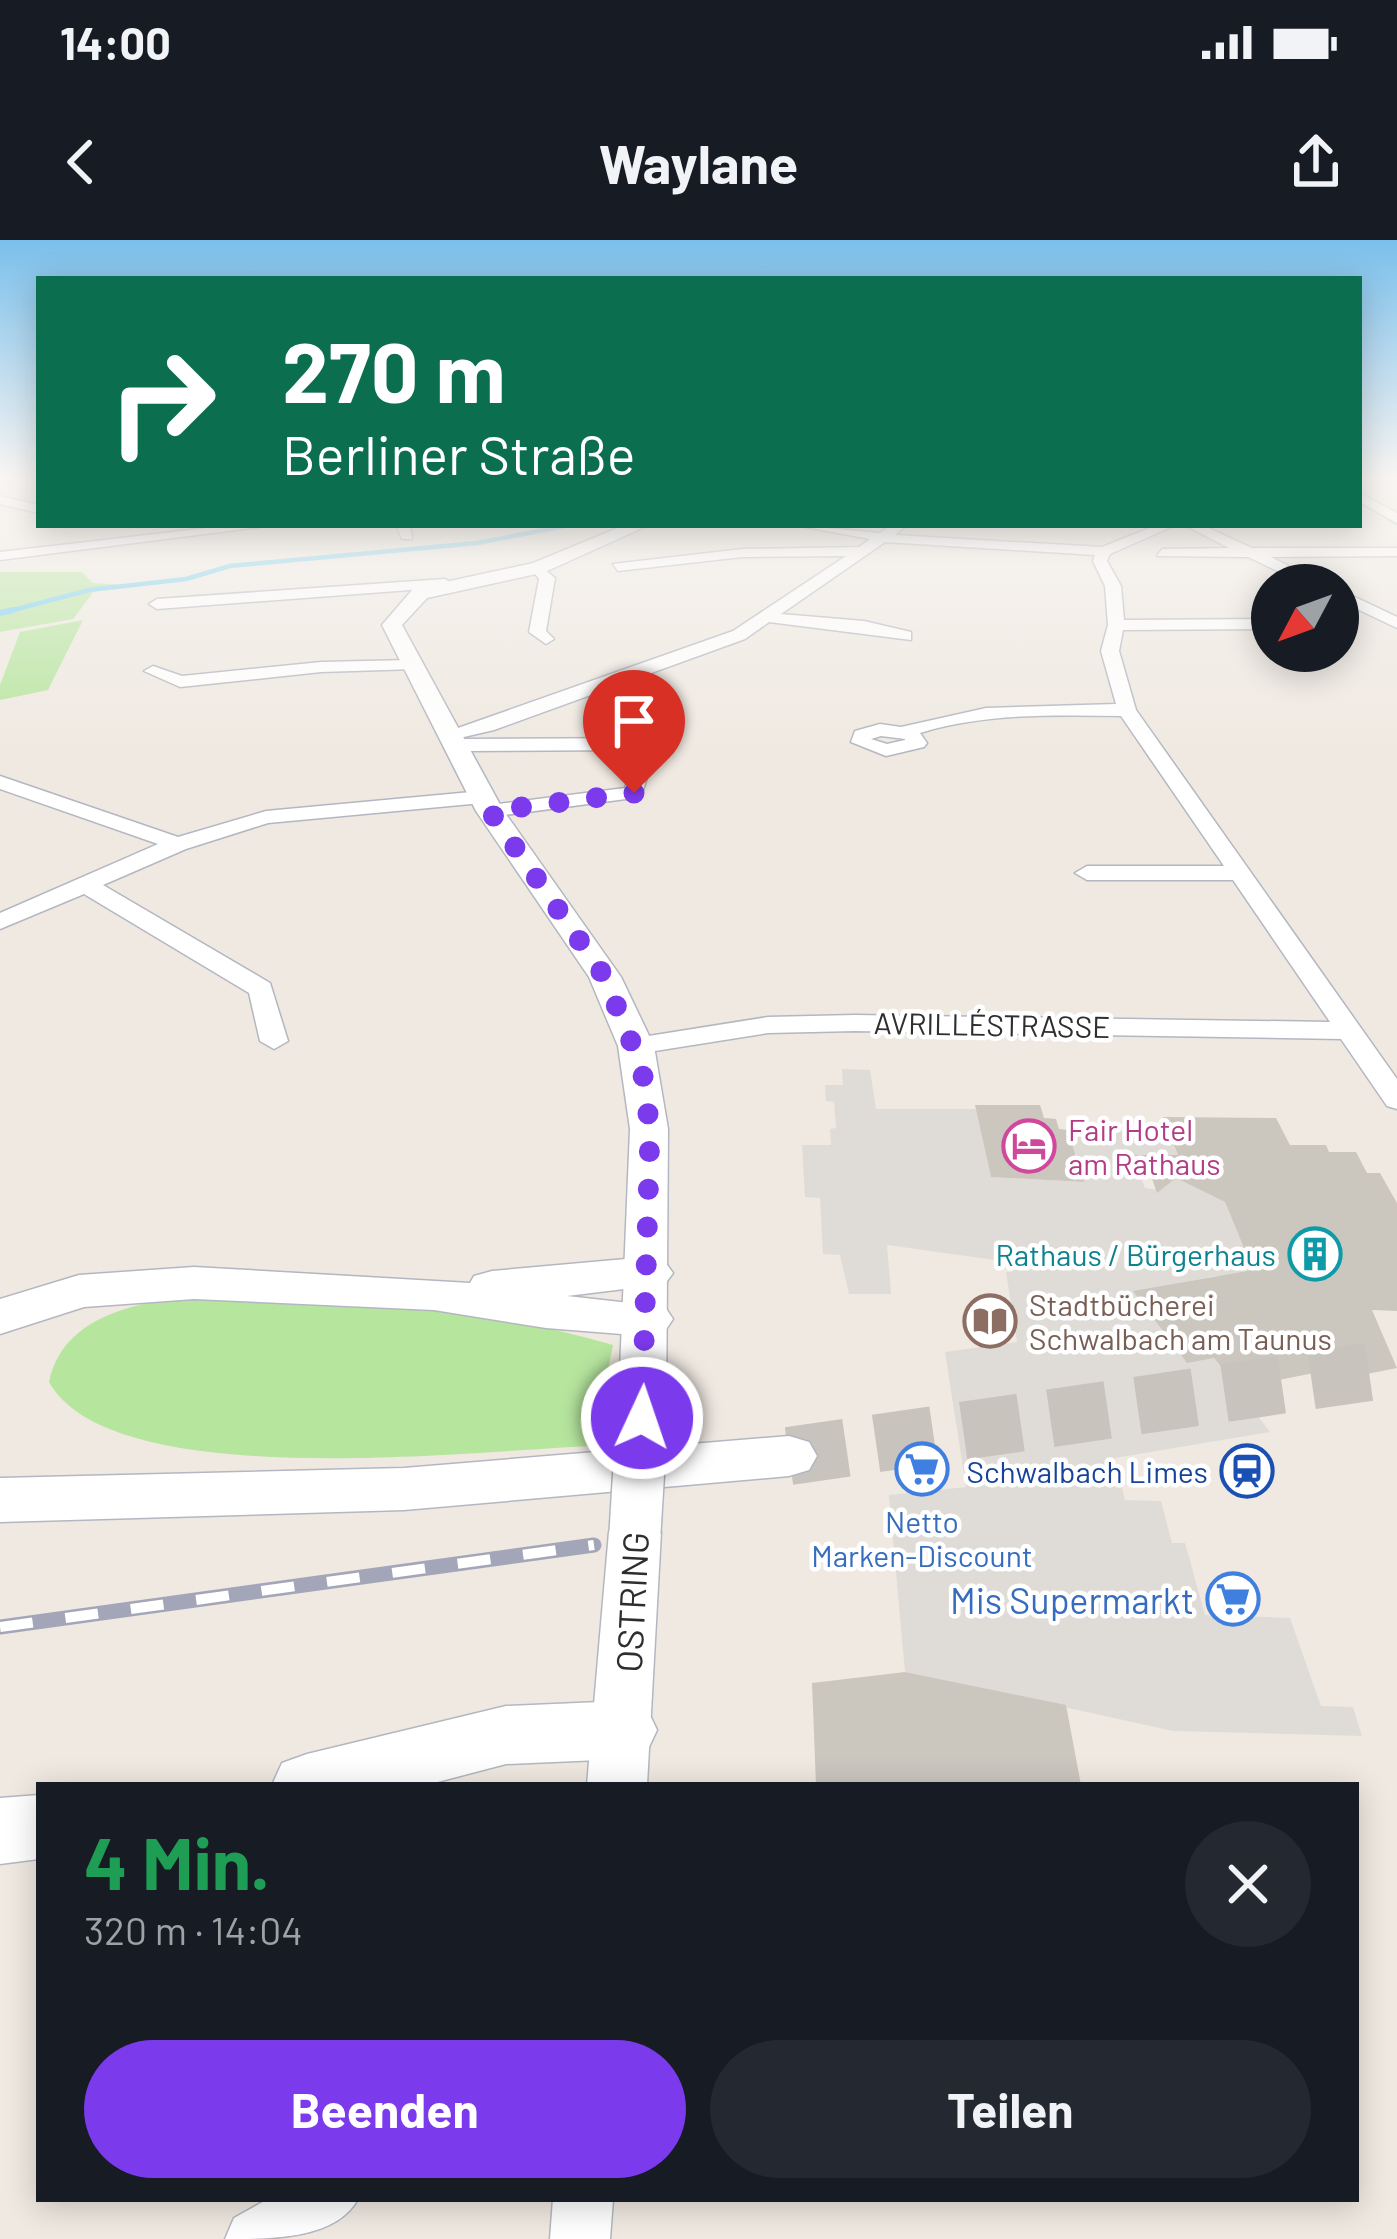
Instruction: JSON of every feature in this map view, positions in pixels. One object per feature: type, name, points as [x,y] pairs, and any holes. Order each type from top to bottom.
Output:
[{"type":"main road","points":[[6,1316],[79,1291],[137,1283],[434,1294],[546,1311],[647,1296]]},
{"type":"main road","points":[[0,1500],[404,1490],[789,1456]]},
{"type":"main road","points":[[0,1471],[88,1495]]},
{"type":"main road","points":[[319,1782],[506,1735],[620,1758]]},
{"type":"main road","points":[[0,1832],[36,1827]]},
{"type":"street","points":[[454,740],[739,635],[840,567]]},
{"type":"street","points":[[1103,567],[1113,586],[1116,625],[1110,651],[1127,710],[1397,1100]]},
{"type":"street","points":[[157,604],[446,584],[538,568],[547,578],[537,632],[546,640]]},
{"type":"street","points":[[152,671],[181,682],[321,667],[410,664],[394,636],[394,617],[420,593],[446,584]]},
{"type":"street","points":[[1359,604],[1397,623]]},
{"type":"street","points":[[765,617],[864,626],[905,636]]},
{"type":"street","points":[[1116,625],[1251,624]]},
{"type":"street","name":"OSTRING","points":[[410,664],[486,804],[604,976],[636,1046],[650,1129],[647,1296],[620,1758]]},
{"type":"street","points":[[905,732],[948,717],[1016,710],[1127,710]]},
{"type":"street","points":[[0,922],[178,844],[266,817],[634,793],[644,754],[667,744],[454,740]]},
{"type":"street","points":[[0,782],[178,844]]},
{"type":"street","points":[[1087,873],[1236,873]]},
{"type":"street","points":[[84,884],[261,988],[274,1041]]},
{"type":"street","name":"AVRILLÉSTRASSE","points":[[636,1046],[768,1025],[855,1023],[1349,1031]]},
{"type":"street","points":[[255,2239],[323,2202]]},
{"type":"street","points":[[580,2239],[583,2202]]},
{"type":"green space","points":[[0,572],[82,572],[93,583],[125,585],[94,591],[73,619],[0,632]]},
{"type":"green space","points":[[83,620],[48,690],[0,700],[0,685],[20,632]]},
{"type":"green space","points":[[233,1292],[472,1315],[613,1345],[593,1446],[386,1457],[218,1453],[144,1440],[86,1417],[49,1382],[59,1355],[98,1320],[151,1302]]},
{"type":"shaded area","points":[[842,1069],[870,1070],[876,1109],[976,1109],[991,1177],[1083,1182],[1081,1171],[1088,1170],[1086,1163],[1079,1163],[1068,1130],[1168,1131],[1178,1155],[1144,1155],[1151,1176],[1141,1177],[1145,1188],[1160,1190],[1176,1178],[1225,1202],[1262,1292],[1233,1297],[1216,1276],[1134,1292],[1214,1358],[1270,1432],[1115,1458],[1125,1500],[1161,1501],[1172,1543],[1185,1543],[1205,1615],[1290,1618],[1321,1706],[1353,1707],[1362,1736],[1173,1731],[905,1672],[889,1495],[966,1487],[945,1352],[1017,1342],[1006,1272],[1012,1272],[1009,1262],[887,1245],[891,1294],[849,1294],[840,1255],[823,1254],[820,1198],[805,1197],[802,1145],[831,1145],[830,1129],[836,1128],[834,1102],[826,1101],[825,1085],[843,1085]]},
{"type":"building","name":"Fair Hotel am Rathaus","points":[[975,1105],[1040,1105],[1044,1118],[1056,1119],[1059,1129],[1068,1130],[1084,1182],[991,1177]]},
{"type":"building","name":"Rathaus / Bürgerhaus","points":[[1163,1117],[1276,1118],[1290,1145],[1326,1145],[1329,1152],[1356,1152],[1367,1173],[1380,1173],[1397,1203],[1397,1311],[1372,1310],[1397,1368],[1342,1379],[1334,1369],[1238,1388],[1214,1358],[1187,1363],[1133,1291],[1253,1270],[1225,1202],[1176,1178],[1157,1193],[1147,1164],[1128,1155],[1178,1155]]},
{"type":"building","points":[[905,1672],[1066,1705],[1080,1782],[816,1782],[812,1683]]},
{"type":"waterway","points":[[2,613],[89,590],[186,579],[226,567]]},
{"type":"waterway","points":[[0,613],[13,610]]},
{"type":"tunnel","points":[[789,1456],[1397,1368]]},
{"type":"railway","points":[[0,1627],[594,1545]]},
{"type":"place","name":"Fair Hotel am Rathaus","points":[[1029,1146]]},
{"type":"place","name":"Rathaus / Bürgerhaus","points":[[1315,1254]]},
{"type":"place","name":"Stadtbücherei Schwalbach am Taunus","points":[[990,1321]]},
{"type":"place","name":"Netto Marken-Discount","points":[[922,1469]]},
{"type":"place","name":"Schwalbach Limes","points":[[1247,1471]]},
{"type":"place","name":"Mis Supermarkt","points":[[1233,1599]]},
{"type":"route","points":[[634,793],[490,811],[604,976],[642,1068],[650,1129],[642,1418]]}]
